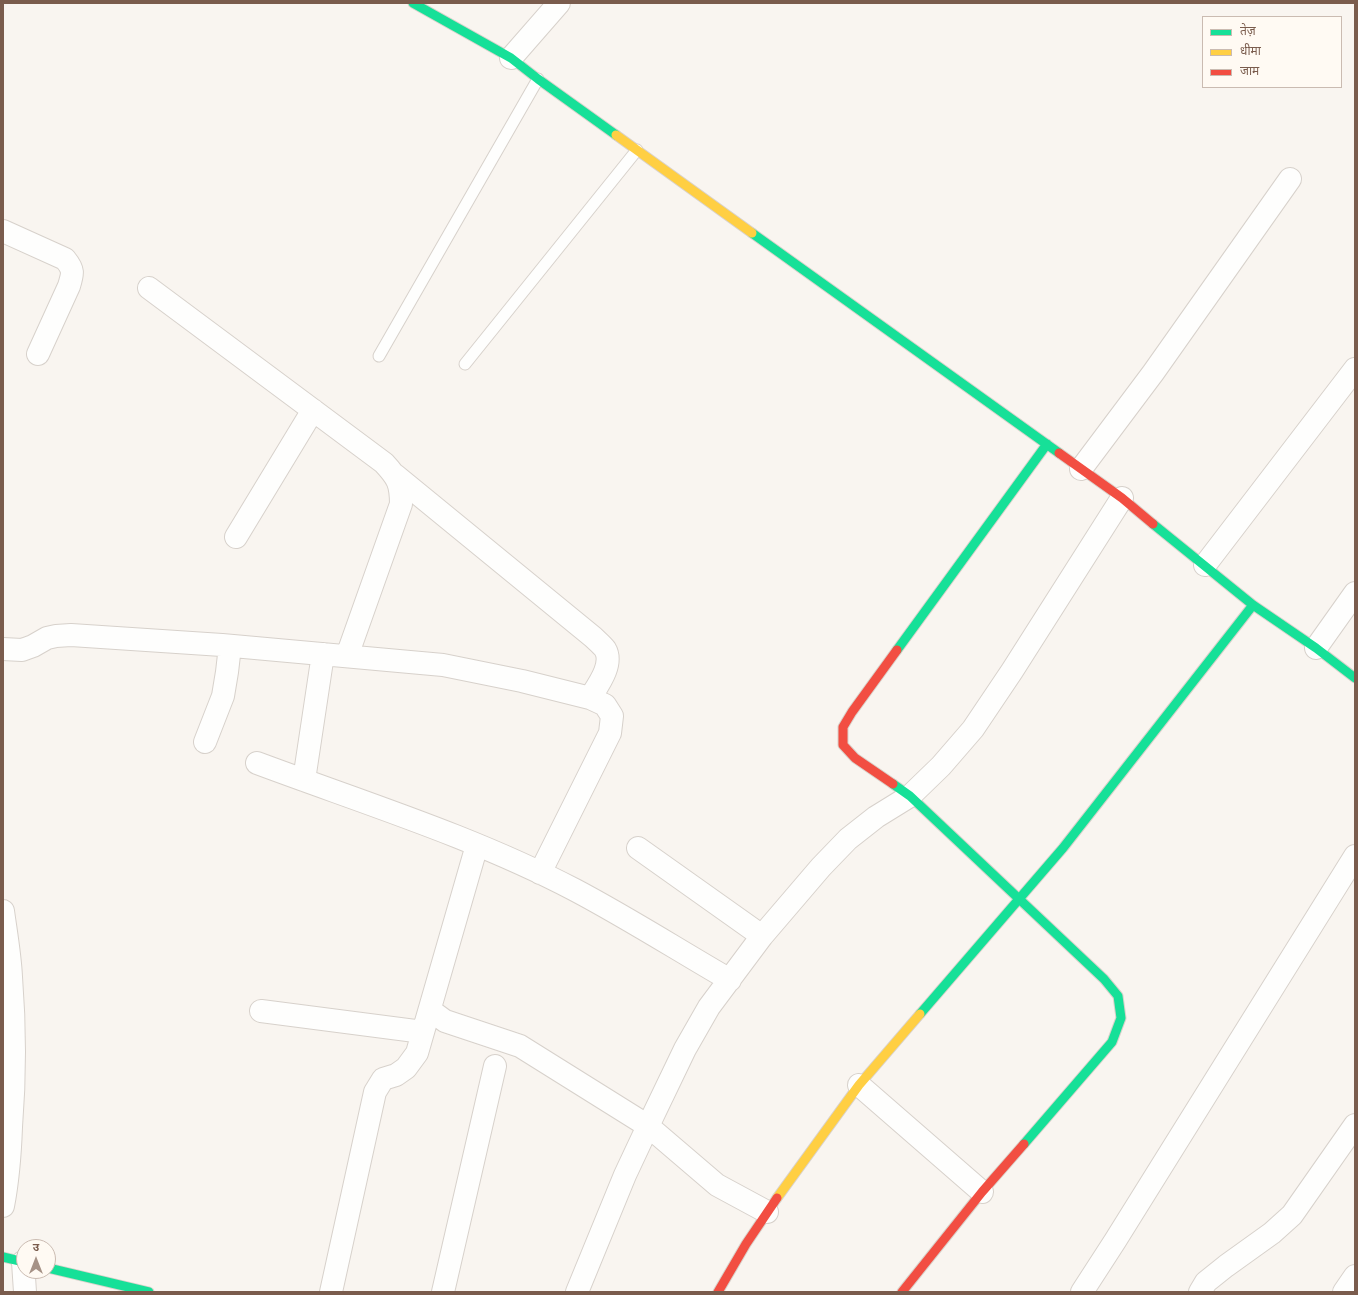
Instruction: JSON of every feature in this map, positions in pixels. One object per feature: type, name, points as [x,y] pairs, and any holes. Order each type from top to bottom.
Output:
[{"type":"street","points":[[413,3],[511,58],[538,79],[1122,498],[1253,605],[1316,648],[1355,678]]},
{"type":"street","points":[[511,58],[559,3]]},
{"type":"street","points":[[1081,469],[1153,372],[1290,180]]},
{"type":"street","points":[[3,231],[65,259],[71,266],[72,275],[69,286],[38,354]]},
{"type":"street","points":[[149,288],[384,463],[395,475],[594,637],[605,649],[608,660],[604,673],[590,698]]},
{"type":"street","points":[[1205,565],[1355,369]]},
{"type":"street","points":[[236,537],[313,410]]},
{"type":"street","points":[[902,1292],[982,1192],[1112,1042],[1121,1018],[1118,996],[1104,979],[910,796],[854,758],[843,745],[843,727],[856,705],[1047,444]]},
{"type":"street","points":[[347,656],[401,504],[401,490],[395,475]]},
{"type":"street","points":[[577,1292],[648,1126],[685,1048],[709,1007],[762,936],[821,867],[848,839],[876,817],[910,796],[941,766],[973,729],[1012,671],[1122,498]]},
{"type":"street","points":[[1316,648],[1355,593]]},
{"type":"street","points":[[718,1292],[767,1212],[859,1086],[1063,848],[1253,605]]},
{"type":"street","points":[[3,649],[22,650],[47,638],[71,635],[230,646],[443,665],[522,681],[590,698],[605,705],[612,716],[610,733],[540,873]]},
{"type":"street","points":[[205,742],[223,696],[230,646]]},
{"type":"street","points":[[304,780],[323,654]]},
{"type":"street","points":[[258,763],[477,845],[540,873],[575,890],[730,980]]},
{"type":"street","points":[[331,1292],[375,1092],[383,1079],[396,1075],[406,1068],[417,1053],[477,845]]},
{"type":"street","points":[[638,848],[762,936]]},
{"type":"street","points":[[1082,1292],[1355,856]]},
{"type":"street","points":[[3,911],[11,976],[14,1035],[13,1104],[9,1160],[3,1206]]},
{"type":"street","points":[[430,1010],[445,1021],[520,1046],[648,1126],[717,1186],[767,1212]]},
{"type":"street","points":[[261,1011],[423,1032]]},
{"type":"street","points":[[443,1292],[495,1066]]},
{"type":"street","points":[[859,1086],[982,1192]]},
{"type":"street","points":[[1200,1292],[1206,1282],[1272,1233],[1292,1216],[1355,1125]]},
{"type":"street","points":[[56,1270],[149,1292]]},
{"type":"street","points":[[1344,1292],[1355,1276]]},
{"type":"street","points":[[22,1279],[25,1292]]},
{"type":"lane","points":[[379,356],[538,79]]},
{"type":"lane","points":[[465,364],[637,150]]},
{"type":"traffic: fast","points":[[413,3],[511,58],[616,135]]},
{"type":"traffic: fast","points":[[752,233],[1059,453]]},
{"type":"traffic: fast","points":[[897,650],[1047,444]]},
{"type":"traffic: fast","points":[[1153,524],[1253,605],[1316,648],[1355,678]]},
{"type":"traffic: fast","points":[[920,1014],[1063,848],[1253,605]]},
{"type":"traffic: fast","points":[[893,784],[910,796],[1104,979],[1118,996],[1121,1018],[1112,1042],[1024,1144]]},
{"type":"traffic: fast","points":[[3,1257],[16,1260]]},
{"type":"traffic: fast","points":[[56,1270],[149,1292]]},
{"type":"traffic: slow","points":[[616,135],[752,233]]},
{"type":"traffic: slow","points":[[777,1198],[859,1085],[920,1014]]},
{"type":"traffic: jam","points":[[1059,453],[1122,498],[1153,524]]},
{"type":"traffic: jam","points":[[893,784],[855,758],[843,745],[843,727],[852,712],[897,650]]},
{"type":"traffic: jam","points":[[902,1292],[982,1192],[1024,1144]]},
{"type":"traffic: jam","points":[[718,1292],[746,1244],[777,1198]]}]
